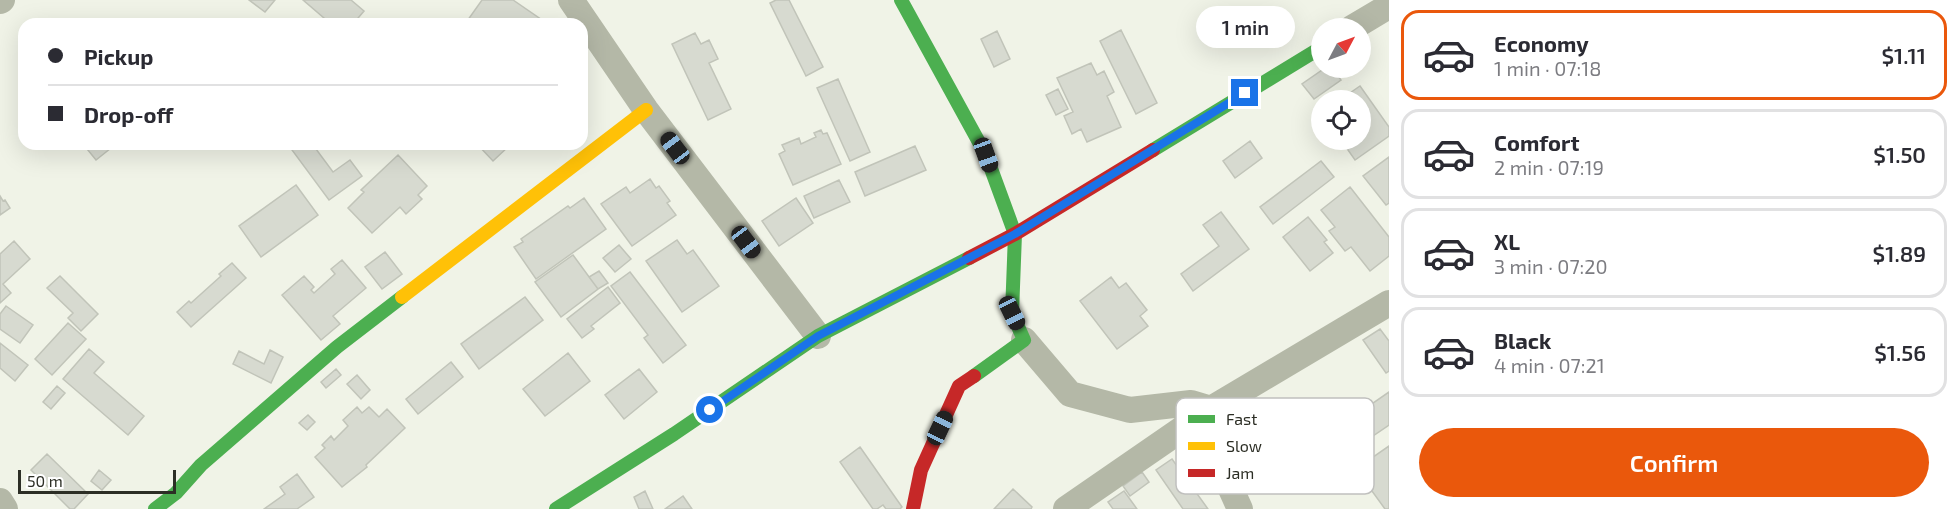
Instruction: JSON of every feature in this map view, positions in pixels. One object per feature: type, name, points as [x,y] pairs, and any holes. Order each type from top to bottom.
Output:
[{"type":"street","points":[[571,0],[583,18]]},
{"type":"street","points":[[901,0],[986,155],[1015,234],[1012,313],[1024,340],[1070,394],[1130,410],[1176,405]]},
{"type":"street","points":[[1369,18],[1389,6]]},
{"type":"street","points":[[588,25],[646,110],[818,336]]},
{"type":"street","points":[[556,509],[674,434],[818,336],[1015,234],[1311,54]]},
{"type":"street","points":[[155,509],[176,493],[201,465],[337,347],[646,110]]},
{"type":"street","points":[[1229,398],[1389,303]]},
{"type":"street","points":[[913,509],[921,470],[959,386],[1024,340]]},
{"type":"street","points":[[1066,509],[1176,433]]},
{"type":"street","points":[[1233,494],[1240,509]]},
{"type":"street","points":[[0,501],[5,509]]},
{"type":"building","points":[[249,0],[275,0],[265,12]]},
{"type":"building","points":[[303,0],[351,0],[364,11],[358,18],[324,18]]},
{"type":"building","points":[[482,0],[513,0],[539,18],[469,18]]},
{"type":"building","points":[[776,0],[789,0],[823,67],[806,76],[770,3]]},
{"type":"building","points":[[1121,30],[1157,103],[1136,114],[1100,41]]},
{"type":"building","points":[[997,31],[1010,59],[994,67],[981,39]]},
{"type":"building","points":[[695,33],[701,44],[709,40],[718,59],[709,63],[731,109],[708,120],[672,44]]},
{"type":"building","points":[[1091,63],[1097,75],[1104,71],[1114,92],[1107,96],[1121,127],[1087,142],[1081,129],[1072,134],[1064,116],[1073,112],[1057,78]]},
{"type":"building","points":[[1311,78],[1340,78],[1341,80],[1327,90],[1311,90],[1311,95],[1302,84]]},
{"type":"building","points":[[838,79],[870,152],[850,161],[817,88]]},
{"type":"building","points":[[1058,89],[1068,109],[1056,115],[1046,95]]},
{"type":"building","points":[[1371,102],[1389,127],[1389,136],[1371,149]]},
{"type":"building","points":[[821,130],[823,134],[827,133],[841,164],[793,185],[779,154],[785,151],[782,145],[799,138],[801,144],[816,137],[814,133]]},
{"type":"building","points":[[1250,141],[1262,158],[1235,178],[1223,161]]},
{"type":"building","points":[[915,146],[926,170],[865,196],[855,172]]},
{"type":"building","points":[[88,150],[108,150],[96,160]]},
{"type":"building","points":[[292,150],[317,150],[333,172],[350,160],[362,176],[329,200]]},
{"type":"building","points":[[483,150],[505,150],[493,161]]},
{"type":"building","points":[[1348,150],[1369,150],[1355,160]]},
{"type":"building","points":[[398,155],[427,186],[418,195],[422,199],[406,214],[400,207],[372,233],[348,208],[364,192],[361,190]]},
{"type":"building","points":[[1389,157],[1389,203],[1386,205],[1363,176]]},
{"type":"building","points":[[1321,161],[1334,177],[1273,224],[1260,207]]},
{"type":"building","points":[[650,179],[656,188],[659,186],[670,201],[667,203],[676,215],[632,246],[601,204],[626,187],[630,193]]},
{"type":"building","points":[[839,180],[850,202],[814,218],[804,196]]},
{"type":"building","points":[[296,185],[318,215],[261,257],[239,226]]},
{"type":"building","points":[[1350,187],[1389,237],[1389,256],[1370,271],[1351,247],[1345,251],[1329,231],[1335,227],[1321,210]]},
{"type":"building","points":[[0,196],[10,208],[0,215]]},
{"type":"building","points":[[584,198],[606,229],[536,279],[514,247],[523,242],[521,239],[568,206],[570,208]]},
{"type":"building","points":[[796,198],[813,223],[779,246],[762,221]]},
{"type":"building","points":[[1221,212],[1249,249],[1193,291],[1181,274],[1219,246],[1203,225]]},
{"type":"building","points":[[1308,217],[1327,240],[1324,242],[1333,253],[1310,271],[1283,237]]},
{"type":"building","points":[[677,240],[687,254],[693,250],[719,286],[682,312],[646,261]]},
{"type":"building","points":[[14,241],[30,259],[3,284],[11,293],[0,303],[0,254]]},
{"type":"building","points":[[619,245],[631,259],[615,272],[603,258]]},
{"type":"building","points":[[385,252],[402,274],[382,289],[365,267]]},
{"type":"building","points":[[573,255],[598,289],[561,317],[535,282]]},
{"type":"building","points":[[342,260],[366,288],[333,316],[340,324],[321,340],[282,295],[304,276],[314,287],[311,290],[314,293],[335,274],[331,269]]},
{"type":"building","points":[[232,263],[246,278],[191,327],[177,312],[189,301],[191,303]]},
{"type":"building","points":[[599,271],[608,283],[598,289],[589,277]]},
{"type":"building","points":[[630,272],[686,345],[663,363],[644,338],[648,335],[611,286]]},
{"type":"building","points":[[60,276],[98,314],[81,331],[68,318],[73,313],[47,288]]},
{"type":"building","points":[[1111,277],[1119,288],[1126,283],[1147,310],[1140,316],[1148,326],[1117,349],[1080,301]]},
{"type":"building","points":[[608,287],[620,303],[591,326],[594,329],[582,338],[567,319]]},
{"type":"building","points":[[525,297],[543,320],[479,369],[461,344]]},
{"type":"building","points":[[6,306],[33,325],[20,343],[0,329],[0,314]]},
{"type":"building","points":[[68,323],[86,339],[52,375],[35,359]]},
{"type":"building","points":[[1380,329],[1389,341],[1389,371],[1386,373],[1363,340]]},
{"type":"building","points":[[0,343],[28,365],[15,381],[0,368]]},
{"type":"building","points":[[89,349],[104,362],[94,373],[144,416],[128,435],[63,379]]},
{"type":"building","points":[[270,350],[283,357],[271,383],[233,364],[239,351],[264,364]]},
{"type":"building","points":[[568,353],[590,381],[545,416],[523,389]]},
{"type":"building","points":[[451,362],[463,377],[418,414],[406,399]]},
{"type":"building","points":[[336,369],[341,375],[326,388],[321,382]]},
{"type":"building","points":[[639,369],[657,392],[624,419],[605,395]]},
{"type":"building","points":[[357,375],[370,390],[361,399],[347,384]]},
{"type":"building","points":[[57,386],[65,393],[51,409],[43,402]]},
{"type":"building","points":[[1389,392],[1389,425],[1374,435],[1374,402]]},
{"type":"building","points":[[357,407],[362,413],[369,407],[379,417],[387,409],[405,428],[366,465],[367,467],[342,487],[315,457],[325,448],[322,445],[331,436],[334,440],[348,426],[343,420]]},
{"type":"building","points":[[308,415],[315,422],[307,430],[299,423]]},
{"type":"building","points":[[1389,446],[1389,509],[1385,509],[1374,494],[1374,456]]},
{"type":"building","points":[[860,447],[902,507],[900,509],[886,509],[883,505],[873,509],[840,462]]},
{"type":"building","points":[[47,454],[88,494],[74,509],[70,509],[31,470]]},
{"type":"building","points":[[1172,459],[1176,465],[1176,494],[1197,494],[1208,509],[1183,509],[1156,470]]},
{"type":"building","points":[[99,470],[111,480],[102,490],[91,481]]},
{"type":"building","points":[[1142,472],[1149,482],[1130,496],[1123,486]]},
{"type":"building","points":[[297,474],[314,497],[297,509],[264,509],[285,494],[280,487]]},
{"type":"building","points":[[1013,489],[1032,507],[1031,509],[994,509]]},
{"type":"building","points":[[645,491],[653,509],[639,509],[634,497]]},
{"type":"building","points":[[1124,491],[1137,509],[1113,509],[1108,502]]},
{"type":"building","points":[[683,496],[692,509],[665,509]]},
{"type":"traffic: fast","points":[[901,0],[986,155],[1015,234],[1012,313],[1024,340],[974,376]]},
{"type":"traffic: fast","points":[[1153,150],[1311,54]]},
{"type":"traffic: fast","points":[[556,509],[674,434],[818,336],[969,258]]},
{"type":"traffic: fast","points":[[155,509],[176,493],[201,465],[337,347],[402,297]]},
{"type":"traffic: slow","points":[[402,297],[646,110]]},
{"type":"traffic: jam","points":[[969,258],[1015,234],[1153,150]]},
{"type":"traffic: jam","points":[[913,509],[921,470],[959,386],[974,376]]},
{"type":"route","points":[[710,410],[818,336],[1015,234],[1245,93]]}]
